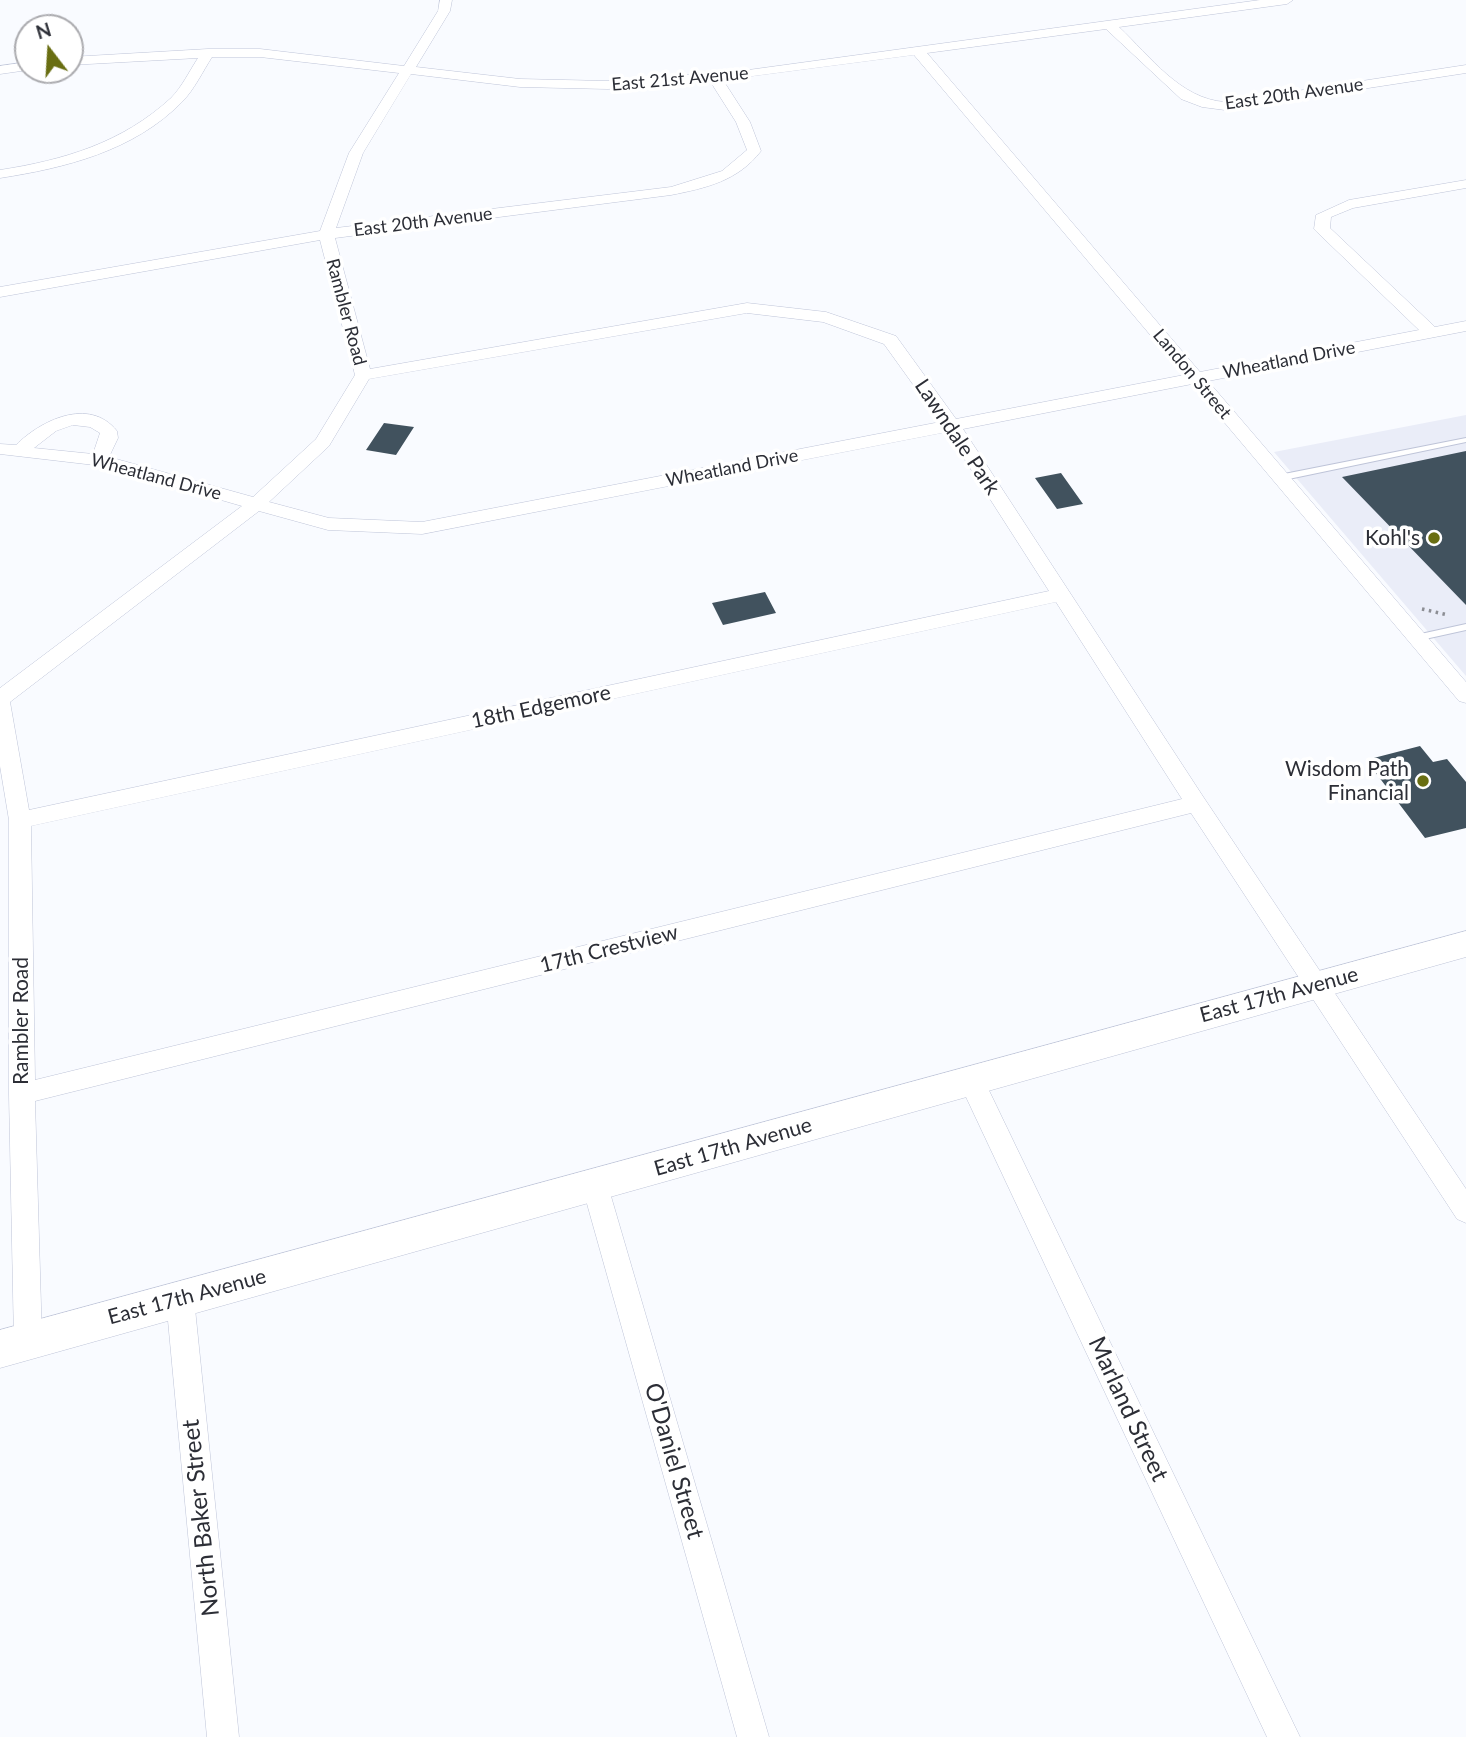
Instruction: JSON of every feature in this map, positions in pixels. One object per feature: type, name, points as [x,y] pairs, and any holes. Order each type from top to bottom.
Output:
[{"type":"street","name":"Rambler Road","points":[[14,1345],[22,1094],[20,820],[0,701],[256,504],[323,442],[363,374],[326,234],[356,153],[443,11],[446,0]]},
{"type":"street","name":"East 21st Avenue","points":[[84,60],[208,53],[260,53],[520,83],[608,85],[715,78],[1287,0]]},
{"type":"street","name":"East 20th Avenue","points":[[1109,25],[1181,93],[1207,104],[1225,106],[1466,69]]},
{"type":"street","name":"Landon Street","points":[[918,51],[1466,696]]},
{"type":"street","points":[[0,174],[51,166],[125,139],[178,99],[208,53]]},
{"type":"street","name":"East 20th Avenue","points":[[0,292],[326,234],[671,191],[713,182],[741,167],[754,150],[743,122],[715,78]]},
{"type":"street","points":[[1433,333],[1322,229],[1324,215],[1349,204],[1466,184]]},
{"type":"street","name":"Lawndale Park","points":[[363,374],[747,308],[827,317],[890,340],[952,426],[1196,804],[1466,1211]]},
{"type":"street","name":"Wheatland Drive","points":[[0,449],[99,460],[328,523],[422,528],[1195,377],[1466,327]]},
{"type":"street","points":[[20,451],[47,427],[79,418],[99,424],[108,431],[99,460]]},
{"type":"street","name":"18th Edgemore","points":[[20,820],[1061,595]]},
{"type":"street","name":"17th Crestview","points":[[22,1094],[1196,804]]},
{"type":"street","name":"East 17th Avenue","points":[[14,1345],[1466,944]]},
{"type":"street","name":"Marland Street","points":[[971,1080],[1284,1737]]},
{"type":"street","name":"O'Daniel Street","points":[[595,1186],[753,1737]]},
{"type":"street","name":"North Baker Street","points":[[180,1299],[222,1737]]},
{"type":"lane","points":[[1279,478],[1466,440]]},
{"type":"lane","points":[[1416,638],[1466,627]]},
{"type":"path","points":[[1422,609],[1448,615],[1457,613]]},
{"type":"shaded area","points":[[1466,415],[1466,676],[1274,452]]},
{"type":"building","points":[[384,423],[414,427],[396,455],[366,450]]},
{"type":"building","name":"Kohl's","points":[[1466,451],[1466,605],[1342,477]]},
{"type":"building","points":[[1061,473],[1083,504],[1057,509],[1035,478]]},
{"type":"building","points":[[765,592],[776,613],[723,625],[712,603]]},
{"type":"building","points":[[1420,746],[1433,762],[1447,759],[1466,782],[1466,828],[1425,838],[1366,760]]},
{"type":"place","name":"Kohl's","points":[[1434,538]]},
{"type":"place","name":"Wisdom Path Financial","points":[[1423,781]]}]
